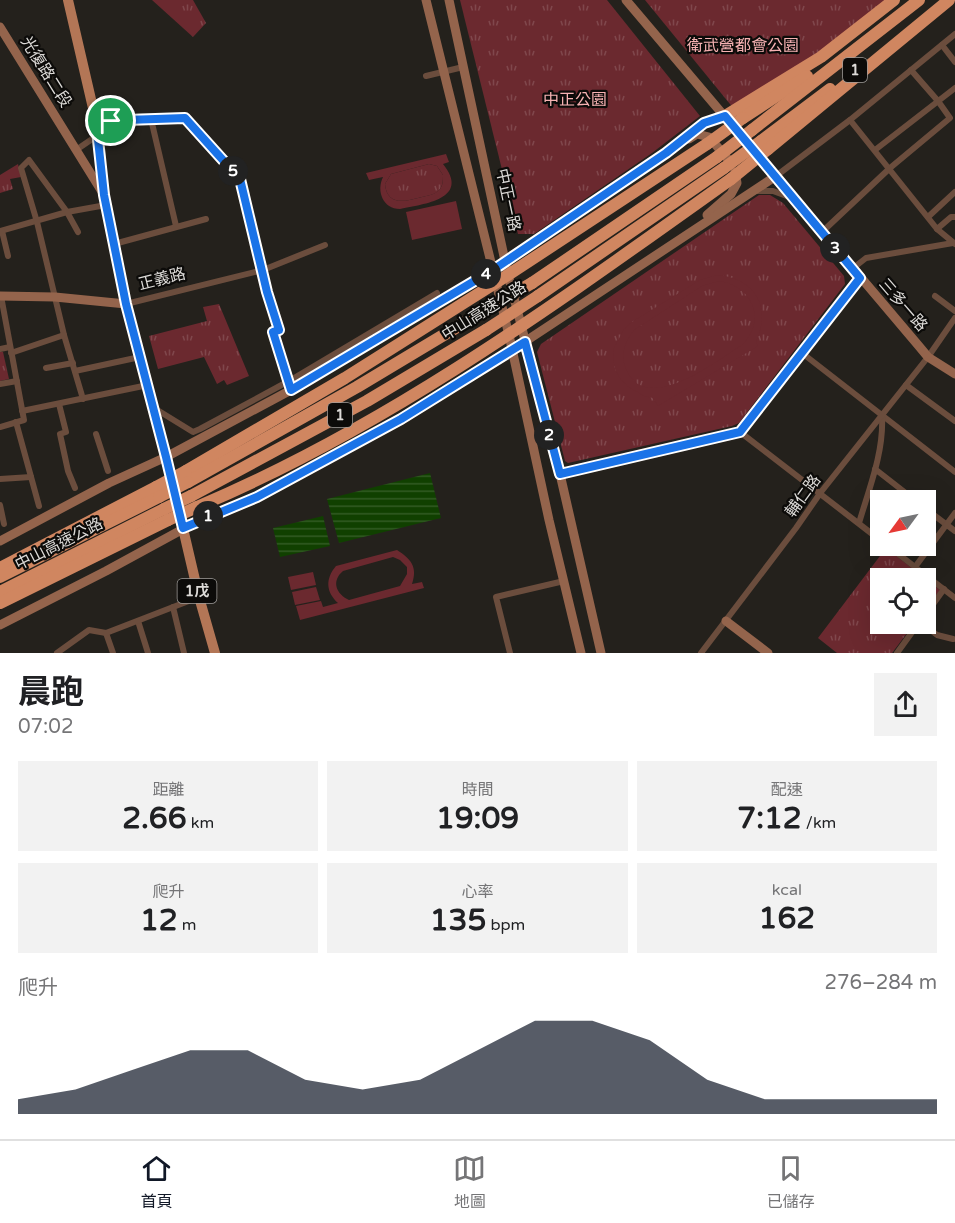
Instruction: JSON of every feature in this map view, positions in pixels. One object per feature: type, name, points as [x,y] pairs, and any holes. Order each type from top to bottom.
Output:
[{"type":"highway","points":[[725,116],[821,57],[894,0]]},
{"type":"highway","points":[[0,568],[187,476],[345,378],[496,283],[707,144],[831,60],[909,0]]},
{"type":"highway","name":"中山高速公路","points":[[187,476],[357,387],[532,283],[717,157],[919,0]]},
{"type":"highway","name":"中山高速公路","points":[[0,592],[166,515],[191,496],[367,401],[486,330],[724,168],[764,145],[949,0]]},
{"type":"highway","points":[[0,603],[166,515],[197,507],[244,488],[370,422],[521,327],[731,179],[764,145]]},
{"type":"highway","name":"中山高速公路","points":[[0,577],[157,492]]},
{"type":"main road","name":"1戊","points":[[68,0],[96,121],[105,200],[126,304],[215,653]]},
{"type":"street","name":"中正一路","points":[[426,0],[509,335],[581,653]]},
{"type":"street","name":"中正一路","points":[[449,0],[508,275],[560,474],[601,653]]},
{"type":"street","name":"三多一路","points":[[626,0],[928,357],[955,374]]},
{"type":"street","name":"光復路二段","points":[[0,27],[105,200]]},
{"type":"street","points":[[0,625],[106,571],[183,528],[257,497],[380,430],[525,342],[776,176],[850,120],[955,34]]},
{"type":"street","points":[[942,45],[955,62]]},
{"type":"street","points":[[426,76],[463,67]]},
{"type":"street","points":[[822,232],[890,168],[950,118],[939,100],[911,70]]},
{"type":"street","points":[[875,150],[955,88]]},
{"type":"street","points":[[666,153],[704,123],[725,116]]},
{"type":"street","points":[[96,121],[185,118],[240,179],[267,292],[279,330],[273,332],[290,386]]},
{"type":"street","points":[[151,119],[176,226]]},
{"type":"street","points":[[850,120],[937,229],[954,243]]},
{"type":"street","points":[[0,541],[110,483],[166,457],[493,270],[697,134],[709,137],[734,168],[737,183],[731,194],[660,251]]},
{"type":"street","points":[[76,150],[98,135]]},
{"type":"street","points":[[78,232],[67,212],[29,160],[21,168],[83,399]]},
{"type":"street","points":[[752,192],[773,191],[795,199]]},
{"type":"street","points":[[928,217],[955,192]]},
{"type":"street","points":[[8,256],[1,231],[105,200]]},
{"type":"street","points":[[937,229],[951,217],[955,218]]},
{"type":"street","points":[[114,244],[206,219]]},
{"type":"street","points":[[852,269],[866,258],[954,243]]},
{"type":"street","name":"正義路","points":[[0,296],[56,297],[126,304],[263,270],[325,245]]},
{"type":"street","points":[[560,474],[740,432],[860,278]]},
{"type":"street","points":[[154,408],[193,432],[290,386],[437,293]]},
{"type":"street","points":[[0,296],[24,420],[0,427]]},
{"type":"street","points":[[935,296],[955,311]]},
{"type":"street","name":"輔仁路","points":[[701,653],[796,528],[820,492],[928,357],[955,318]]},
{"type":"street","points":[[0,349],[11,350],[64,335]]},
{"type":"street","points":[[802,353],[955,472]]},
{"type":"street","points":[[75,371],[141,357]]},
{"type":"street","points":[[46,368],[73,363]]},
{"type":"street","points":[[0,384],[17,381]]},
{"type":"street","points":[[906,385],[955,421]]},
{"type":"street","points":[[22,411],[148,386]]},
{"type":"street","points":[[59,404],[66,432],[60,434],[68,471],[75,488]]},
{"type":"street","points":[[859,523],[874,469],[883,427],[882,416]]},
{"type":"street","points":[[16,422],[39,506]]},
{"type":"street","points":[[740,432],[870,532]]},
{"type":"street","points":[[96,434],[108,471]]},
{"type":"street","points":[[874,469],[902,490]]},
{"type":"street","points":[[0,479],[31,477]]},
{"type":"street","points":[[0,505],[4,524]]},
{"type":"street","points":[[915,567],[955,513]]},
{"type":"street","points":[[936,517],[955,531]]},
{"type":"street","points":[[901,556],[955,598]]},
{"type":"street","points":[[510,653],[496,597],[564,581]]},
{"type":"street","points":[[936,600],[944,589]]},
{"type":"street","points":[[57,653],[89,630],[106,633],[199,597]]},
{"type":"street","points":[[172,607],[184,653]]},
{"type":"street","points":[[138,621],[148,653]]},
{"type":"street","points":[[726,621],[768,653]]},
{"type":"street","points":[[106,633],[113,653]]},
{"type":"street","points":[[901,651],[912,634]]},
{"type":"street","points":[[936,634],[954,639]]},
{"type":"green space","points":[[152,0],[193,0],[206,23],[193,37]]},
{"type":"green space","name":"中正公園","points":[[460,0],[607,0],[700,116],[652,153],[534,234],[518,234]]},
{"type":"green space","name":"衛武營都會公園","points":[[645,0],[888,0],[842,37],[734,109]]},
{"type":"green space","points":[[446,154],[449,162],[443,164],[450,176],[451,185],[448,192],[441,198],[400,209],[389,206],[382,198],[380,188],[383,177],[369,180],[366,173]],"holes":[[[429,164],[437,166],[443,179],[436,193],[401,201],[392,199],[386,191],[385,184],[391,174]]]},
{"type":"green space","points":[[18,164],[21,177],[10,179],[13,189],[0,193],[0,175]]},
{"type":"green space","points":[[429,164],[437,166],[443,175],[438,191],[401,201],[389,196],[385,184],[391,174]]},
{"type":"green space","points":[[759,195],[770,195],[783,203],[844,276],[845,284],[739,423],[568,463],[565,461],[537,352],[541,344]]},
{"type":"green space","points":[[456,201],[462,229],[412,240],[406,212]]},
{"type":"green space","points":[[717,275],[730,277],[750,288],[757,296],[761,306],[762,317],[756,342],[758,346],[658,406],[653,398],[644,396],[627,386],[620,378],[615,369],[614,348],[624,329],[632,322],[700,280]],"holes":[[[719,281],[731,284],[748,297],[755,315],[750,335],[742,345],[699,372],[665,387],[649,388],[636,382],[626,369],[623,359],[626,343],[634,330],[702,286]]]},
{"type":"green space","points":[[219,304],[249,376],[227,385],[224,380],[217,384],[204,357],[158,369],[149,336],[207,321],[203,307]]},
{"type":"green space","points":[[0,352],[3,352],[9,379],[0,381]]},
{"type":"green space","points":[[397,550],[414,568],[412,584],[422,582],[424,588],[300,620],[296,606],[321,601],[323,607],[338,603],[328,585],[336,566]],"holes":[[[393,557],[407,567],[407,574],[400,586],[349,600],[338,591],[336,583],[343,571]]]},
{"type":"green space","points":[[880,556],[896,556],[912,568],[871,568]]},
{"type":"green space","points":[[870,569],[870,634],[906,634],[892,653],[837,653],[818,638]]},
{"type":"green space","points":[[313,572],[316,585],[291,590],[288,577]]},
{"type":"green space","points":[[316,587],[320,600],[295,605],[292,592]]},
{"type":"shaded area","points":[[430,473],[441,518],[339,543],[327,499]]},
{"type":"shaded area","points":[[323,516],[330,546],[280,557],[273,528]]},
{"type":"route","points":[[725,116],[860,278],[740,432],[560,474],[525,342],[401,419],[257,497],[183,528],[126,304],[104,195],[96,121],[111,121],[185,118],[240,179],[267,292],[279,330],[273,332],[291,390],[493,270],[666,153],[704,123],[725,116]]}]
